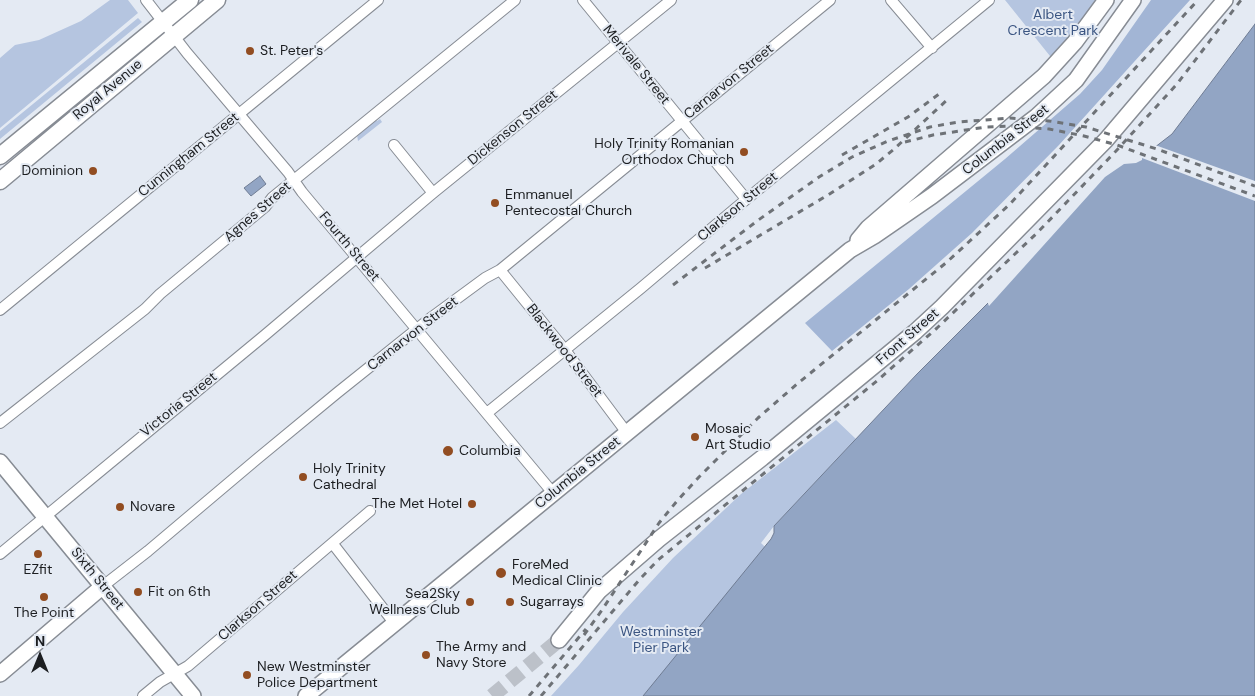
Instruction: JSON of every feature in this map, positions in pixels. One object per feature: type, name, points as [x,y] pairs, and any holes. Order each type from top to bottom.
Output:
[{"type":"main road","name":"Royal Avenue","points":[[0,181],[169,28],[190,0]]},
{"type":"main road","name":"Royal Avenue","points":[[0,156],[169,28],[217,0]]},
{"type":"street","name":"Fourth Street","points":[[146,0],[553,493]]},
{"type":"street","name":"Cunningham Street","points":[[0,310],[378,0]]},
{"type":"street","name":"Agnes Street","points":[[0,423],[145,309],[160,294],[265,207],[272,198],[516,0]]},
{"type":"street","name":"Merivale Street","points":[[583,0],[746,199]]},
{"type":"street","name":"Dickenson Street","points":[[357,257],[617,42],[671,0]]},
{"type":"street","name":"Carnarvon Street","points":[[0,674],[264,453],[417,329],[484,278],[500,270],[830,0]]},
{"type":"street","points":[[890,0],[932,48]]},
{"type":"street","name":"Clarkson Street","points":[[487,413],[566,350],[746,199],[989,0]]},
{"type":"street","name":"Columbia Street","points":[[850,250],[868,228],[1021,96],[1065,54],[1106,0]]},
{"type":"street","name":"Columbia Street","points":[[306,696],[850,250],[874,236],[1017,133],[1054,102],[1076,80],[1133,0]]},
{"type":"street","name":"Front Street","points":[[559,640],[599,591],[659,539],[762,458],[942,307],[1106,140],[1225,0]]},
{"type":"street","points":[[1017,133],[1033,110],[1031,103],[1021,96]]},
{"type":"street","points":[[394,145],[433,193]]},
{"type":"street","name":"Victoria Street","points":[[0,554],[357,257]]},
{"type":"street","name":"Blackwood Street","points":[[500,270],[566,350],[627,433]]},
{"type":"street","name":"Sixth Street","points":[[0,462],[193,696]]},
{"type":"street","name":"Clarkson Street","points":[[143,696],[174,673],[188,666],[370,511]]},
{"type":"street","points":[[333,544],[395,624]]},
{"type":"green space","points":[[110,0],[128,0],[138,13],[0,128],[0,58],[15,45],[39,40],[81,21]]},
{"type":"green space","name":"Albert Crescent Park","points":[[1005,0],[1099,0],[1054,61]]},
{"type":"green space","points":[[138,18],[142,22],[0,139],[0,131]]},
{"type":"green space","points":[[375,119],[377,121],[380,119],[382,122],[358,141],[357,135]]},
{"type":"green space","name":"Westminster Pier Park","points":[[836,420],[856,439],[774,526],[761,543],[794,575],[646,696],[551,696],[623,612],[673,558],[741,494]]},
{"type":"shaded area","points":[[1151,0],[1190,0],[1059,145],[972,233],[909,289],[832,351],[805,323],[1005,159],[1080,94],[1102,70]]},
{"type":"shaded area","points":[[1255,24],[1255,696],[643,696],[771,539],[774,533],[774,526],[917,374],[989,302],[1104,175],[1121,163],[1137,161],[1172,134]]},
{"type":"shaded area","points":[[260,176],[266,184],[251,196],[244,188]]},
{"type":"pier","points":[[1155,145],[1255,181],[1255,201],[1142,158],[1142,160],[1136,163],[1124,164],[1105,177],[989,306],[987,301],[1102,173],[1120,161],[1136,159]]},
{"type":"tunnel","points":[[492,696],[559,640]]},
{"type":"railway","points":[[584,635],[659,523],[699,477],[758,418],[947,262],[1010,204],[1198,0]]},
{"type":"railway","points":[[541,696],[658,560],[878,380],[937,328],[1037,233],[1177,84],[1241,0]]},
{"type":"railway","points":[[842,155],[908,117],[939,94]]},
{"type":"railway","points":[[705,268],[828,195],[876,164],[947,100]]},
{"type":"railway","points":[[673,285],[757,221],[819,177],[852,157],[888,141],[930,127],[959,122],[1010,118],[1049,121],[1086,127],[1157,149],[1255,186]]},
{"type":"railway","points":[[905,142],[933,135],[986,127],[1011,126],[1049,129],[1117,145],[1255,196]]},
{"type":"railway","points":[[529,696],[586,629]]},
{"type":"place","name":"St. Peter's","points":[[250,51]]},
{"type":"place","name":"Holy Trinity Romanian Orthodox Church","points":[[744,152]]},
{"type":"place","name":"Dominion","points":[[93,171]]},
{"type":"place","name":"Emmanuel Pentecostal Church","points":[[495,203]]},
{"type":"place","name":"Mosaic Art Studio","points":[[695,437]]},
{"type":"place","name":"Columbia","points":[[448,451]]},
{"type":"place","name":"Holy Trinity Cathedral","points":[[303,477]]},
{"type":"place","name":"The Met Hotel","points":[[472,504]]},
{"type":"place","name":"Novare","points":[[120,507]]},
{"type":"place","name":"EZfit","points":[[38,554]]},
{"type":"place","name":"ForeMed Medical Clinic","points":[[501,573]]},
{"type":"place","name":"Fit on 6th","points":[[138,592]]},
{"type":"place","name":"The Point","points":[[44,597]]},
{"type":"place","name":"Sea2Sky Wellness Club","points":[[470,602]]},
{"type":"place","name":"Sugarrays","points":[[510,602]]},
{"type":"place","name":"The Army and Navy Store","points":[[426,655]]},
{"type":"place","name":"New Westminster Police Department","points":[[247,675]]}]
